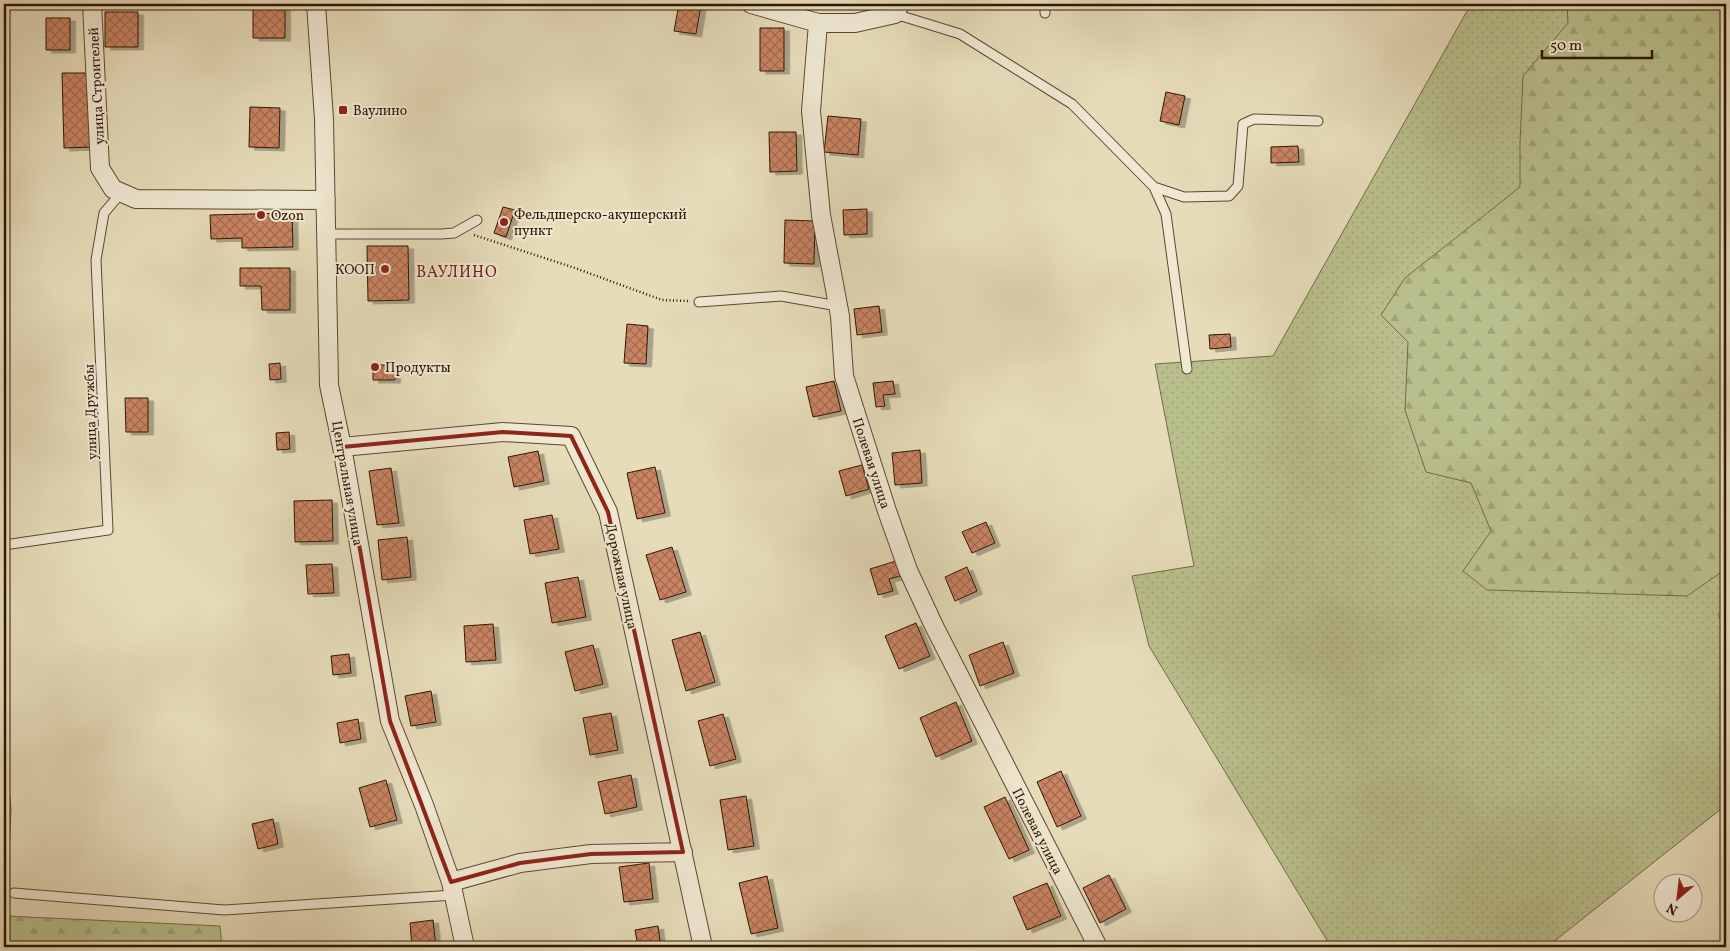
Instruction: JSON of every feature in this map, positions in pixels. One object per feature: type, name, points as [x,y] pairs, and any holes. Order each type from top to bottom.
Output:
[{"type":"street","name":"улица Строителей","points":[[92,4],[100,168],[113,189],[121,193]]},
{"type":"street","name":"Центральная улица","points":[[316,4],[324,120],[329,385],[342,447],[390,721],[424,805],[452,888],[465,947]]},
{"type":"street","points":[[751,4],[818,24],[855,24],[897,9]]},
{"type":"street","name":"Полевая улица","points":[[818,24],[811,111],[821,215],[838,306],[844,376],[908,570],[938,635],[1098,947]]},
{"type":"street","points":[[121,193],[136,199],[326,200]]},
{"type":"street","name":"Дорожная улица","points":[[342,447],[503,432],[571,436],[608,512],[703,947]]},
{"type":"street","points":[[452,888],[529,862],[591,854],[683,852]]},
{"type":"lane","points":[[1045,4],[1045,14]]},
{"type":"lane","points":[[897,9],[960,34],[1072,104],[1154,187],[1166,214],[1187,369]]},
{"type":"lane","points":[[1154,187],[1184,198],[1229,196],[1238,186],[1243,124],[1254,119],[1318,121]]},
{"type":"lane","name":"улица Дружбы","points":[[4,545],[108,530],[96,260],[104,214],[121,193]]},
{"type":"lane","points":[[326,234],[441,234],[454,232],[477,220]]},
{"type":"lane","points":[[699,302],[781,296],[838,306]]},
{"type":"lane","points":[[14,893],[224,910],[452,888]]},
{"type":"path","points":[[454,232],[469,233],[511,246],[662,300],[699,302]]},
{"type":"highlighted area","points":[[503,432],[571,436],[608,512],[683,852],[591,854],[520,863],[451,882],[390,721],[342,447]]},
{"type":"green space","points":[[1471,4],[1726,4],[1726,608],[1718,614],[1726,631],[1726,805],[1547,947],[1331,947],[1149,646],[1132,576],[1194,566],[1155,364],[1273,356]]},
{"type":"green space","points":[[1567,4],[1726,4],[1726,569],[1687,596],[1487,590],[1463,571],[1491,531],[1471,483],[1426,472],[1405,410],[1408,342],[1381,315],[1405,278],[1520,187],[1523,76],[1568,23]]},
{"type":"green space","points":[[4,731],[11,809],[4,808]]},
{"type":"green space","points":[[4,808],[11,809],[6,916],[220,926],[222,947],[4,947]]},
{"type":"building","points":[[253,4],[285,4],[285,38],[253,38]]},
{"type":"building","points":[[679,4],[701,5],[696,34],[674,31]]},
{"type":"building","points":[[105,12],[138,12],[138,47],[105,47]]},
{"type":"building","points":[[46,18],[70,18],[70,50],[46,50]]},
{"type":"building","points":[[760,28],[784,28],[784,71],[760,71]]},
{"type":"building","points":[[62,73],[90,73],[92,147],[64,148]]},
{"type":"building","points":[[1166,92],[1185,96],[1179,125],[1160,121]]},
{"type":"building","points":[[250,107],[280,108],[279,148],[249,147]]},
{"type":"building","points":[[828,116],[861,119],[858,155],[824,152]]},
{"type":"building","points":[[769,132],[796,132],[797,171],[770,172]]},
{"type":"building","points":[[1298,146],[1299,162],[1271,163],[1271,147]]},
{"type":"building","name":"Фельдшерско-акушерский пункт","points":[[503,207],[515,210],[506,237],[494,233]]},
{"type":"building","points":[[867,209],[867,234],[844,235],[843,210]]},
{"type":"building","points":[[292,213],[293,247],[242,248],[242,238],[211,239],[210,215]]},
{"type":"building","points":[[785,220],[815,221],[814,264],[784,263]]},
{"type":"building","points":[[367,246],[408,246],[409,300],[368,301]]},
{"type":"building","points":[[240,268],[290,268],[290,310],[262,310],[261,286],[240,286]]},
{"type":"building","points":[[879,306],[882,332],[857,335],[854,309]]},
{"type":"building","points":[[627,324],[648,326],[646,364],[624,363]]},
{"type":"building","points":[[1230,334],[1231,347],[1210,349],[1209,335]]},
{"type":"building","points":[[280,363],[281,379],[270,380],[269,364]]},
{"type":"building","points":[[373,365],[395,365],[395,380],[373,380]]},
{"type":"building","points":[[834,381],[841,411],[813,417],[806,387]]},
{"type":"building","points":[[893,381],[895,394],[883,395],[885,406],[876,407],[873,383]]},
{"type":"building","points":[[125,398],[148,398],[148,432],[126,432]]},
{"type":"building","points":[[289,432],[290,449],[277,450],[276,433]]},
{"type":"building","points":[[920,450],[922,483],[895,485],[892,453]]},
{"type":"building","points":[[538,451],[544,481],[514,487],[508,457]]},
{"type":"building","points":[[862,465],[869,489],[846,496],[839,471]]},
{"type":"building","points":[[655,467],[665,513],[637,519],[627,473]]},
{"type":"building","points":[[391,468],[399,523],[377,525],[369,471]]},
{"type":"building","points":[[332,500],[333,541],[295,542],[294,501]]},
{"type":"building","points":[[552,515],[559,549],[530,554],[524,520]]},
{"type":"building","points":[[986,522],[995,543],[972,553],[962,532]]},
{"type":"building","points":[[407,537],[411,577],[382,580],[378,540]]},
{"type":"building","points":[[672,547],[686,592],[660,600],[646,555]]},
{"type":"building","points":[[896,561],[900,576],[889,579],[893,591],[878,595],[870,569]]},
{"type":"building","points":[[332,564],[334,593],[308,594],[306,565]]},
{"type":"building","points":[[967,567],[977,591],[955,601],[945,577]]},
{"type":"building","points":[[578,577],[586,617],[552,623],[545,583]]},
{"type":"building","points":[[916,623],[930,656],[899,669],[885,636]]},
{"type":"building","points":[[493,624],[496,660],[466,662],[464,626]]},
{"type":"building","points":[[700,632],[715,682],[686,691],[672,640]]},
{"type":"building","points":[[1003,642],[1014,673],[980,686],[969,655]]},
{"type":"building","points":[[593,645],[603,684],[575,691],[565,652]]},
{"type":"building","points":[[349,654],[351,673],[333,675],[331,656]]},
{"type":"building","points":[[431,691],[436,722],[411,726],[405,696]]},
{"type":"building","points":[[956,702],[972,741],[936,757],[920,718]]},
{"type":"building","points":[[611,713],[618,750],[590,755],[583,718]]},
{"type":"building","points":[[723,714],[736,759],[710,766],[698,721]]},
{"type":"building","points":[[358,719],[361,739],[340,743],[337,723]]},
{"type":"building","points":[[1061,771],[1081,816],[1057,827],[1037,782]]},
{"type":"building","points":[[631,775],[637,807],[605,814],[598,782]]},
{"type":"building","points":[[386,780],[397,820],[370,827],[359,788]]},
{"type":"building","points":[[746,796],[754,846],[728,850],[720,800]]},
{"type":"building","points":[[1005,797],[1029,850],[1009,859],[984,807]]},
{"type":"building","points":[[273,819],[278,844],[258,849],[252,824]]},
{"type":"building","points":[[649,863],[653,899],[624,902],[619,867]]},
{"type":"building","points":[[1109,875],[1126,909],[1100,923],[1083,888]]},
{"type":"building","points":[[767,876],[778,928],[751,934],[739,883]]},
{"type":"building","points":[[1047,883],[1061,916],[1027,930],[1013,897]]},
{"type":"building","points":[[433,920],[436,947],[412,947],[410,923]]},
{"type":"building","points":[[658,926],[661,947],[638,947],[635,930]]},
{"type":"place","name":"Ваулино","points":[[343,110]]},
{"type":"place","name":"Ozon","points":[[261,215]]},
{"type":"place","name":"Фельдшерско-акушерский пункт","points":[[504,222]]},
{"type":"place","name":"КООП","points":[[385,269]]},
{"type":"place","name":"Продукты","points":[[375,367]]},
{"type":"district","name":"ВАУЛИНО","points":[[457,271]]}]
